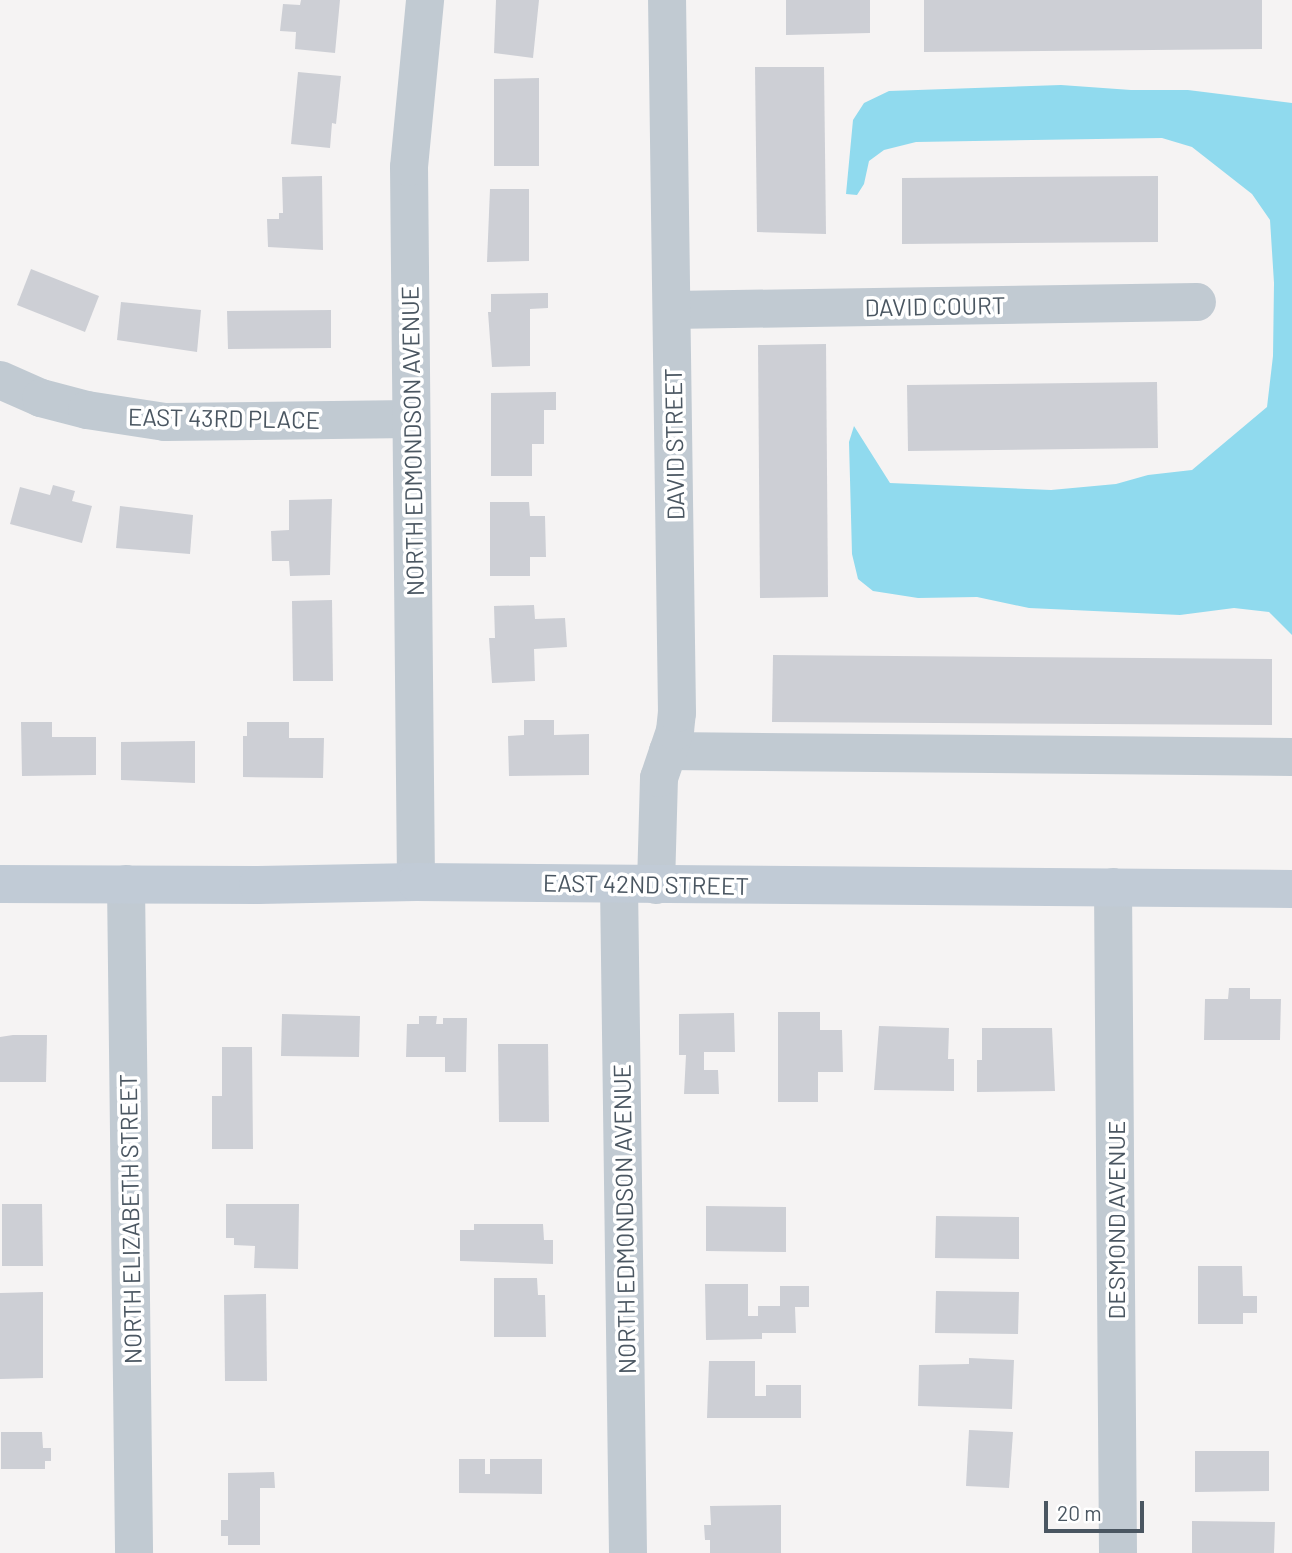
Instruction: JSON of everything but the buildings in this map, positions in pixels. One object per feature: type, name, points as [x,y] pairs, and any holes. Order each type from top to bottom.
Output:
[{"type":"street","name":"NORTH EDMONDSON AVENUE","points":[[416,882],[409,167],[425,0]]},
{"type":"street","name":"DAVID STREET","points":[[637,885],[659,778],[677,713],[667,0]]},
{"type":"street","name":"DAVID COURT","points":[[672,310],[1197,302]]},
{"type":"street","name":"EAST 43RD PLACE","points":[[0,380],[41,398],[87,411],[164,422],[411,419]]},
{"type":"street","points":[[668,751],[1292,757]]},
{"type":"street","name":"EAST 42ND STREET","points":[[0,884],[416,882],[1292,889]]},
{"type":"street","name":"NORTH ELIZABETH STREET","points":[[126,884],[134,1553]]},
{"type":"street","name":"NORTH EDMONDSON AVENUE","points":[[628,1553],[637,885]]},
{"type":"street","name":"DESMOND AVENUE","points":[[1113,887],[1118,1553]]},
{"type":"water","points":[[1061,85],[1131,90],[1188,90],[1292,103],[1292,635],[1269,612],[1234,608],[1180,615],[1029,608],[977,597],[918,598],[873,591],[858,579],[852,554],[849,442],[854,426],[890,483],[1051,490],[1116,484],[1148,475],[1192,470],[1267,407],[1273,356],[1274,283],[1270,220],[1252,194],[1192,147],[1162,138],[916,142],[884,150],[869,161],[864,184],[857,195],[846,194],[853,120],[864,103],[889,91]]}]
